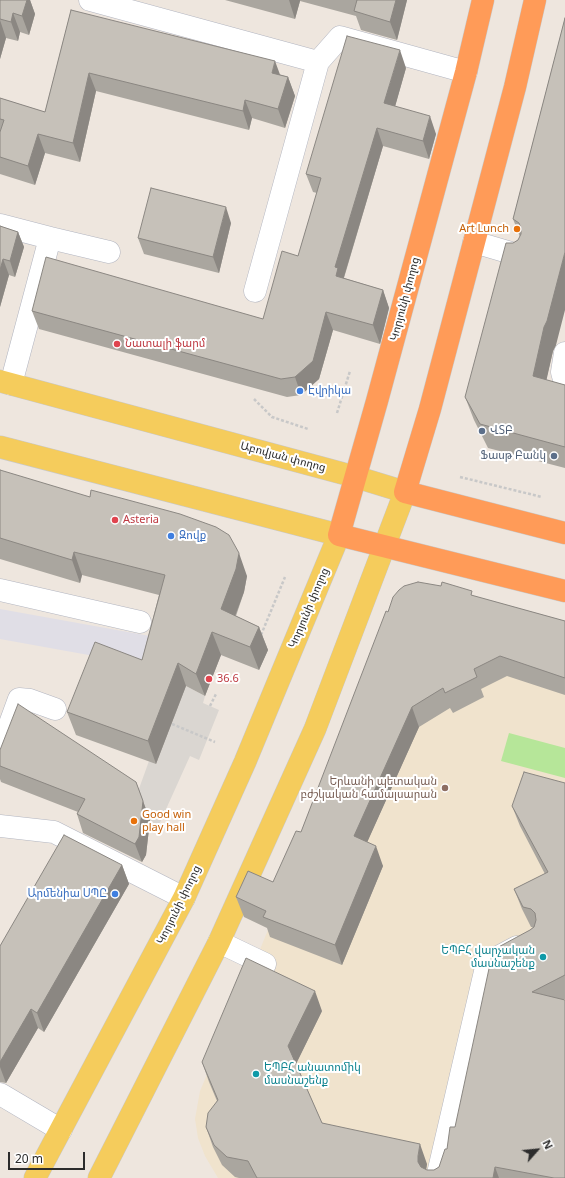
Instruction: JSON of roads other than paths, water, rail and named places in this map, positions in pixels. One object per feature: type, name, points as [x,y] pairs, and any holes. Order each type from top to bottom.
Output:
[{"type":"highway","name":"Կորյունի փողոց","points":[[339,535],[466,72],[483,0]]},
{"type":"highway","points":[[405,492],[474,242],[515,86],[535,0]]},
{"type":"highway","name":"Աբովյան փողոց","points":[[405,492],[565,533]]},
{"type":"highway","points":[[339,535],[565,591]]},
{"type":"main road","name":"Աբովյան փողոց","points":[[5,382],[356,477],[405,492]]},
{"type":"main road","points":[[0,447],[339,535]]},
{"type":"main road","points":[[99,1178],[219,942],[316,729],[405,492]]},
{"type":"main road","name":"Կորյունի փողոց","points":[[36,1178],[184,898],[245,762],[339,535]]},
{"type":"street","points":[[90,0],[318,62]]},
{"type":"street","points":[[255,291],[318,62],[340,37],[466,72]]},
{"type":"street","points":[[0,225],[109,252]]},
{"type":"street","points":[[5,382],[50,238]]},
{"type":"street","points":[[474,242],[518,255]]},
{"type":"street","points":[[565,354],[562,372],[565,383]]},
{"type":"street","points":[[0,590],[140,622]]},
{"type":"street","points":[[0,751],[19,699],[30,700],[55,709]]},
{"type":"street","points":[[0,826],[54,832],[184,898]]},
{"type":"street","points":[[437,1178],[488,963],[531,939]]},
{"type":"street","points":[[219,942],[265,964]]},
{"type":"street","points":[[0,1094],[61,1130]]},
{"type":"place","name":"Art Lunch","points":[[517,229]]},
{"type":"place","name":"Նատալի ֆարմ","points":[[117,344]]},
{"type":"place","name":"Էվրիկա","points":[[300,391]]},
{"type":"place","name":"ՎՏԲ","points":[[482,431]]},
{"type":"place","name":"Ֆասթ Բանկ","points":[[554,456]]},
{"type":"place","name":"Asteria","points":[[115,520]]},
{"type":"place","name":"Զովք","points":[[171,536]]},
{"type":"place","name":"36.6","points":[[209,679]]},
{"type":"place","name":"Երևանի պետական բժշկական համալսարան","points":[[445,788]]},
{"type":"place","name":"Good win play hall","points":[[134,821]]},
{"type":"place","name":"Արմենիա ՍՊԸ","points":[[115,894]]},
{"type":"place","name":"ԵՊԲՀ վարչական մասնաշենք","points":[[543,957]]},
{"type":"place","name":"ԵՊԲՀ անատոմիկ մասնաշենք","points":[[256,1074]]}]
